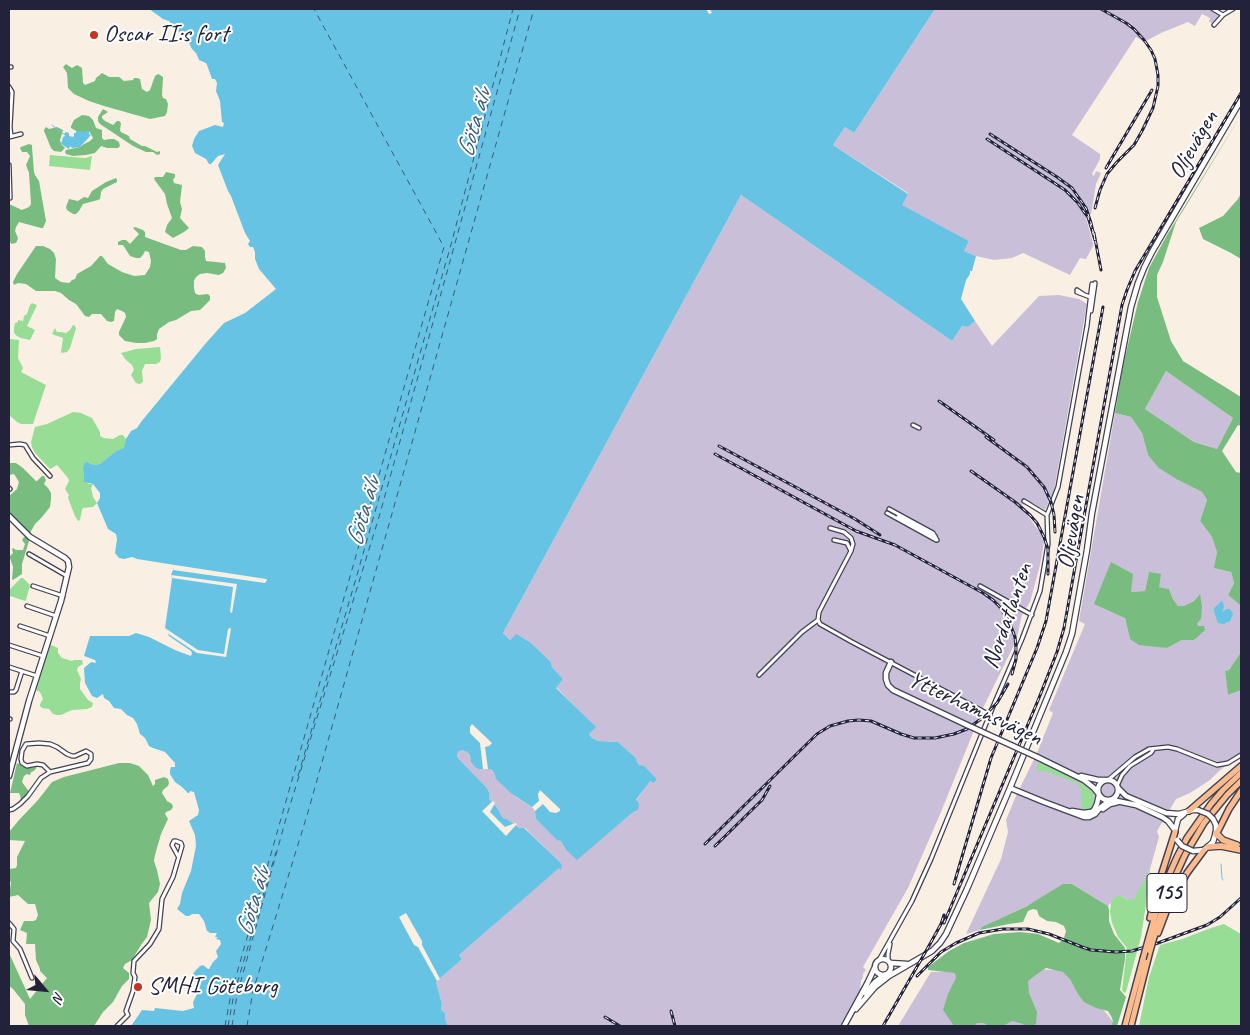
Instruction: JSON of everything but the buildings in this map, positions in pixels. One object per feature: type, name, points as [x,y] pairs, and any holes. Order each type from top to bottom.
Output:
[{"type":"highway","points":[[1216,834],[1226,842],[1241,848]]},
{"type":"highway","points":[[1206,848],[1221,846],[1241,848]]},
{"type":"main road","points":[[1187,812],[1241,766]]},
{"type":"main road","name":"155","points":[[1131,1026],[1146,960],[1150,951],[1162,891],[1177,857],[1188,838],[1211,804],[1241,773]]},
{"type":"main road","name":"155","points":[[1125,1026],[1167,894],[1185,855],[1204,823],[1241,781]]},
{"type":"main road","points":[[1216,834],[1241,791]]},
{"type":"main road","points":[[1153,937],[1150,918],[1175,831]]},
{"type":"main road","points":[[1153,937],[1181,883],[1193,863],[1206,848]]},
{"type":"street","points":[[1213,9],[1223,15]]},
{"type":"street","points":[[1214,25],[1223,15],[1233,9]]},
{"type":"street","points":[[9,87],[12,92],[10,137],[21,134]]},
{"type":"street","name":"Oljevägen","points":[[856,1009],[875,987],[889,976],[937,948],[968,889],[1072,634],[1092,513],[1131,307],[1138,283],[1152,252],[1241,100]]},
{"type":"street","points":[[9,166],[10,198]]},
{"type":"street","name":"Nordatlanten","points":[[879,960],[917,891],[1032,615],[1040,591],[1048,544],[1047,515],[1058,487],[1093,284]]},
{"type":"street","points":[[1077,291],[1091,298]]},
{"type":"street","points":[[914,425],[919,428]]},
{"type":"street","points":[[9,445],[25,445],[33,458],[50,476]]},
{"type":"street","points":[[1024,501],[1047,515]]},
{"type":"street","points":[[888,511],[936,536]]},
{"type":"street","points":[[9,516],[30,537],[65,558],[68,561],[69,567],[63,596],[29,701],[9,776]]},
{"type":"street","points":[[830,528],[844,532],[851,538],[853,544],[851,552],[818,612],[820,624],[990,715]]},
{"type":"street","points":[[834,540],[846,543],[851,552]]},
{"type":"street","points":[[29,554],[67,576]]},
{"type":"street","points":[[33,586],[63,596]]},
{"type":"street","points":[[980,586],[1032,615]]},
{"type":"street","points":[[27,606],[56,616]]},
{"type":"street","points":[[759,675],[802,632],[818,620]]},
{"type":"street","points":[[20,626],[50,636]]},
{"type":"street","points":[[9,645],[44,656]]},
{"type":"street","name":"Ytterhamnsvägen","points":[[891,662],[886,673],[886,679],[888,685],[893,690],[1070,773],[1088,783],[1098,794]]},
{"type":"street","points":[[9,667],[37,676]]},
{"type":"street","points":[[9,692],[16,690],[22,671]]},
{"type":"street","points":[[9,810],[20,804],[28,796],[41,778],[50,772],[88,763],[91,759],[91,754],[86,752],[70,756],[50,744],[26,744],[22,751],[22,763],[27,766],[43,765],[50,772]]},
{"type":"street","points":[[1061,808],[1087,813],[1096,808],[1099,801],[1099,786],[1102,782],[1135,757],[1150,749],[1168,747],[1177,749],[1217,765],[1228,764],[1241,754]]},
{"type":"street","points":[[1097,812],[1117,796],[1122,775],[1130,766],[1154,750]]},
{"type":"street","name":"Ytterhamnsvägen","points":[[1070,773],[1091,779],[1107,780]]},
{"type":"street","points":[[1098,794],[1102,799],[1136,805],[1162,816],[1175,831],[1177,840],[1182,846],[1193,851],[1206,848],[1213,842],[1216,834],[1216,825],[1208,814],[1198,810],[1173,814],[1166,813],[1128,797],[1114,782],[1107,780]]},
{"type":"street","points":[[1010,788],[1084,817],[1092,816],[1108,805],[1120,802]]},
{"type":"street","points":[[1175,831],[1178,820],[1187,812]]},
{"type":"street","points":[[116,1026],[128,1015],[126,1011],[133,991],[135,977],[133,963],[158,933],[162,899],[170,883],[178,856]]},
{"type":"street","points":[[9,923],[14,929],[13,941],[20,948],[32,978]]},
{"type":"street","name":"Nordatlanten","points":[[890,941],[888,949],[890,962]]},
{"type":"street","name":"Oljevägen","points":[[845,1026],[879,960],[883,959],[890,962],[907,964]]},
{"type":"street","name":"Oljevägen","points":[[845,1026],[867,990],[884,975],[916,960]]},
{"type":"street","points":[[890,962],[892,968],[890,972]]},
{"type":"street","points":[[875,967],[877,973],[884,975]]},
{"type":"shaded area","points":[[935,9],[1218,9],[1222,14],[1216,24],[1209,22],[1210,18],[1202,14],[1195,26],[1188,22],[1144,42],[1136,37],[1072,135],[1100,154],[1100,159],[1092,174],[1094,176],[1096,171],[1101,173],[1096,184],[1091,214],[1086,218],[1093,246],[1086,259],[1080,258],[1070,275],[1023,253],[1012,258],[994,260],[964,251],[969,241],[901,205],[908,193],[833,145],[845,127],[854,133]]},
{"type":"shaded area","points":[[741,195],[952,341],[962,326],[968,327],[975,321],[992,346],[1039,296],[1059,295],[1079,299],[1087,304],[1054,491],[1045,510],[1033,503],[1020,505],[1041,534],[1044,542],[1030,602],[1022,615],[1013,647],[983,708],[908,888],[863,967],[866,970],[863,974],[860,990],[840,1026],[448,1026],[445,1013],[441,1010],[442,1004],[436,982],[462,959],[459,955],[559,867],[561,869],[560,862],[525,828],[519,828],[499,814],[499,810],[488,799],[489,792],[487,788],[458,758],[458,752],[462,750],[467,752],[479,769],[490,769],[493,771],[495,777],[516,797],[532,807],[535,811],[536,819],[561,841],[566,850],[577,859],[638,810],[636,801],[650,780],[656,780],[618,742],[598,741],[592,738],[589,734],[595,727],[556,687],[563,679],[552,667],[551,662],[523,638],[510,640],[503,633]]},
{"type":"shaded area","points":[[1166,371],[1233,418],[1217,449],[1194,442],[1145,409]]},
{"type":"shaded area","points":[[1115,413],[1131,417],[1142,433],[1148,455],[1178,480],[1202,492],[1207,500],[1200,521],[1212,537],[1217,552],[1215,568],[1231,572],[1234,583],[1228,595],[1241,606],[1241,652],[1229,670],[1225,671],[1228,695],[1241,690],[1241,756],[1220,770],[1210,780],[1190,793],[1176,799],[1157,831],[1159,837],[1150,869],[1134,900],[1116,896],[1108,906],[1072,884],[980,930],[966,934],[1001,859],[1008,832],[1006,820],[1053,713],[1049,710],[1085,624],[1079,621]],"holes":[[[1149,572],[1159,587],[1169,589],[1178,606],[1184,606],[1194,601],[1199,595],[1201,619],[1197,624],[1195,640],[1182,640],[1167,648],[1130,639],[1125,618],[1131,592],[1145,591]]]},
{"type":"shaded area","points":[[1024,969],[1064,970],[1108,1015],[1113,1022],[1111,1026],[898,1026],[931,972]]},
{"type":"green space","points":[[66,64],[72,68],[77,65],[82,68],[83,83],[85,85],[95,81],[102,73],[109,77],[119,77],[124,81],[133,80],[134,78],[140,79],[142,89],[147,92],[150,90],[155,76],[160,75],[163,77],[162,95],[168,104],[165,116],[150,119],[104,106],[74,94],[68,88],[67,73],[63,67]]},
{"type":"green space","points":[[103,109],[108,112],[102,116],[105,121],[113,125],[119,121],[121,123],[121,132],[142,146],[157,152],[160,151],[160,154],[146,152],[133,146],[100,124],[98,117]]},
{"type":"green space","points":[[82,115],[89,116],[96,128],[102,130],[102,138],[104,140],[114,139],[119,142],[120,146],[118,148],[107,148],[101,146],[95,153],[86,155],[73,156],[66,154],[66,150],[80,147],[93,138],[89,131],[78,132],[71,128],[74,120]]},
{"type":"green space","points":[[1241,115],[1176,222],[1157,275],[1157,297],[1171,341],[1183,361],[1241,397],[1241,426],[1238,425],[1222,451],[1236,472],[1241,473],[1241,606],[1228,595],[1234,583],[1231,572],[1214,568],[1217,552],[1212,537],[1200,521],[1207,500],[1202,492],[1159,468],[1148,455],[1142,433],[1131,417],[1115,413],[1123,366],[1138,302],[1149,268],[1167,235]],"holes":[[[1166,371],[1233,418],[1217,449],[1194,442],[1145,409]]]},
{"type":"green space","points":[[46,127],[49,129],[57,127],[63,130],[60,140],[65,148],[61,152],[54,151],[51,148],[44,131]]},
{"type":"green space","points":[[29,144],[32,145],[34,172],[39,181],[46,221],[43,228],[19,222],[15,231],[18,238],[17,241],[11,244],[9,238],[9,204],[22,210],[31,204],[29,173],[26,165],[30,156],[27,152],[22,152],[20,148]]},
{"type":"green space","points":[[50,155],[85,158],[92,156],[90,170],[49,166]]},
{"type":"green space","points":[[166,172],[175,174],[174,183],[182,185],[180,218],[189,228],[173,238],[165,232],[172,218],[165,194],[154,179],[155,177],[163,177]]},
{"type":"green space","points":[[116,178],[117,182],[103,189],[100,199],[83,204],[76,214],[67,210],[66,207],[69,199],[78,201],[84,197],[88,198],[92,191]]},
{"type":"green space","points":[[1241,193],[1241,259],[1203,239],[1199,228],[1223,216]]},
{"type":"green space","points":[[135,227],[145,232],[145,237],[181,250],[186,250],[193,246],[202,247],[205,251],[206,261],[225,263],[226,268],[219,275],[207,273],[196,277],[194,281],[195,293],[198,295],[208,294],[210,300],[200,310],[191,311],[159,329],[157,339],[154,341],[136,343],[125,341],[119,335],[119,332],[126,317],[125,313],[117,309],[114,321],[111,322],[107,321],[101,314],[92,314],[89,317],[85,316],[76,304],[61,293],[55,291],[36,291],[26,284],[18,283],[14,285],[13,282],[17,274],[36,246],[43,246],[54,253],[56,259],[55,278],[61,282],[69,283],[75,279],[77,274],[91,266],[100,256],[108,264],[122,272],[134,276],[145,275],[150,267],[149,252],[145,251],[140,258],[136,258],[130,256],[123,245],[118,245],[118,242],[122,240],[126,240],[130,244],[139,234],[133,228]]},
{"type":"green space","points":[[32,303],[37,305],[27,326],[35,330],[30,340],[17,336],[14,333],[14,328],[18,320],[23,321]]},
{"type":"green space","points":[[73,325],[76,328],[70,348],[67,352],[62,353],[63,338],[52,334],[55,328],[57,332],[66,333]]},
{"type":"green space","points":[[9,339],[19,340],[18,358],[23,368],[21,372],[46,385],[33,424],[21,424],[9,415]]},
{"type":"green space","points":[[160,347],[160,362],[145,364],[142,371],[143,382],[140,384],[136,383],[131,375],[134,370],[132,365],[121,353],[136,349]]},
{"type":"green space","points":[[73,412],[92,418],[100,432],[100,436],[113,439],[123,435],[126,439],[125,448],[116,451],[100,464],[93,465],[88,462],[83,468],[84,481],[93,484],[91,488],[97,503],[93,507],[83,508],[80,520],[78,521],[65,489],[69,481],[68,478],[57,465],[50,469],[35,453],[31,442],[35,427],[47,424]]},
{"type":"green space","points":[[10,463],[16,463],[36,481],[44,476],[46,480],[44,484],[51,493],[50,507],[35,524],[30,533],[23,529],[22,525],[9,513],[9,496],[17,489],[19,482],[14,474],[9,475]]},
{"type":"green space","points":[[24,537],[27,537],[29,541],[22,564],[22,574],[13,580],[13,567],[10,556],[13,553],[13,548],[23,550],[25,544],[22,540]]},
{"type":"green space","points":[[1111,562],[1133,574],[1131,592],[1145,591],[1149,572],[1161,574],[1159,587],[1169,589],[1178,606],[1184,606],[1194,601],[1200,594],[1201,619],[1197,624],[1198,626],[1204,626],[1205,630],[1194,640],[1182,640],[1167,648],[1139,645],[1130,639],[1125,618],[1094,604]]},
{"type":"green space","points":[[21,578],[30,585],[25,601],[9,594],[9,590]]},
{"type":"green space","points":[[49,644],[58,648],[58,653],[62,658],[72,661],[82,660],[83,664],[77,670],[81,679],[80,689],[88,700],[93,703],[92,707],[72,710],[57,715],[53,714],[49,709],[40,706],[43,699],[40,692],[36,690],[39,681],[37,680]]},
{"type":"green space","points":[[1241,652],[1241,690],[1228,695],[1225,671],[1229,670]]},
{"type":"green space","points":[[1041,762],[1089,788],[1093,793],[1095,802],[1093,807],[1086,811],[1084,810],[1081,804],[1081,789],[1077,783],[1045,771],[1037,772],[1038,763]]},
{"type":"green space","points":[[17,763],[27,768],[37,767],[30,775],[24,776],[22,782],[30,793],[21,801],[19,793],[10,793]]},
{"type":"green space","points":[[119,763],[130,763],[139,766],[148,775],[153,786],[155,780],[164,777],[168,779],[168,786],[162,793],[173,807],[165,814],[168,819],[155,855],[154,861],[160,884],[158,892],[149,903],[151,920],[147,937],[132,960],[125,964],[123,968],[129,973],[129,979],[94,1026],[29,1026],[25,1015],[25,1004],[9,986],[9,953],[30,999],[47,978],[40,971],[36,960],[35,944],[26,944],[27,933],[20,930],[24,921],[36,920],[38,915],[35,904],[28,904],[18,895],[9,897],[11,882],[9,880],[9,869],[16,868],[17,857],[25,841],[9,840],[9,832],[52,782],[64,777]]},
{"type":"green space","points":[[1150,869],[1141,937],[1126,992],[1124,993],[1122,990],[1127,948],[1118,937],[1112,923],[1111,902],[1116,896],[1121,896],[1128,900],[1134,899]]},
{"type":"green space","points":[[1063,884],[1072,884],[1108,906],[1109,921],[1114,934],[1125,948],[1120,990],[1126,997],[1117,1026],[1111,1026],[1113,1021],[1108,1011],[1084,1002],[1070,979],[1063,972],[1046,968],[1028,981],[1029,993],[1037,1012],[1036,1024],[1027,1026],[1012,1021],[1003,1026],[988,1026],[984,1023],[977,1023],[974,1026],[954,1026],[943,1010],[956,978],[955,973],[928,970],[928,967],[949,951],[964,943],[994,934],[1020,932],[1038,934],[1059,943],[1064,938],[1066,931],[1064,926],[1056,922],[1047,921],[1039,916],[1037,910],[1033,909],[1028,911],[1023,922],[980,930],[982,927],[1027,906]]},
{"type":"green space","points":[[1224,924],[1241,934],[1241,1026],[1139,1026],[1149,977],[1160,945]]},
{"type":"water","name":"Göta älv","points":[[149,9],[706,9],[709,14],[712,13],[710,9],[935,9],[854,133],[845,127],[833,145],[908,194],[902,205],[969,241],[964,251],[976,256],[972,271],[970,271],[966,280],[961,299],[975,321],[968,327],[962,326],[952,341],[741,195],[503,633],[510,640],[516,634],[523,638],[551,662],[552,667],[563,679],[556,688],[596,727],[589,734],[592,738],[598,741],[618,742],[656,780],[654,783],[650,781],[636,800],[639,803],[638,810],[577,860],[566,850],[561,841],[557,840],[536,819],[535,811],[532,807],[512,794],[496,779],[493,771],[476,768],[467,752],[462,750],[458,752],[458,758],[487,788],[489,799],[499,810],[503,818],[519,828],[524,828],[562,866],[561,870],[559,868],[459,955],[462,959],[436,982],[442,1004],[441,1010],[445,1013],[448,1026],[131,1026],[142,1010],[154,1011],[155,1008],[183,1011],[194,1008],[193,1002],[200,988],[193,980],[193,974],[203,965],[209,969],[218,957],[216,951],[221,944],[220,940],[216,939],[218,937],[215,937],[217,933],[207,931],[204,921],[199,914],[186,916],[177,909],[191,871],[196,846],[195,835],[189,821],[198,815],[199,810],[194,792],[190,791],[188,793],[175,782],[170,774],[170,770],[171,767],[175,767],[175,763],[165,752],[149,746],[145,738],[140,734],[133,718],[121,709],[114,708],[104,698],[103,694],[97,698],[92,696],[85,683],[84,668],[92,662],[96,662],[84,656],[90,636],[129,636],[136,633],[191,656],[191,651],[169,636],[165,628],[171,575],[175,565],[132,557],[119,558],[115,553],[116,534],[108,529],[97,503],[100,493],[93,484],[84,482],[83,468],[85,463],[88,462],[93,465],[100,464],[116,451],[124,448],[126,439],[131,431],[137,428],[224,323],[245,313],[276,289],[259,269],[255,259],[255,252],[253,247],[250,247],[248,244],[250,241],[245,233],[218,165],[225,154],[218,156],[209,164],[206,159],[195,153],[192,146],[199,131],[215,125],[223,127],[220,101],[216,91],[217,83],[215,79],[212,79],[206,63],[199,60],[187,39],[169,21]]},
{"type":"water","points":[[89,130],[91,135],[80,147],[72,148],[70,146],[69,149],[61,144],[66,132],[69,133],[69,136],[73,137],[76,131],[86,132]]},
{"type":"water","points":[[1222,601],[1224,607],[1222,612],[1230,609],[1233,614],[1230,621],[1224,624],[1218,623],[1214,611],[1214,608]]},
{"type":"pier","points":[[175,565],[267,580],[265,583],[173,570]]},
{"type":"pier","points":[[171,575],[237,584],[232,613],[230,612],[233,587],[172,578]]},
{"type":"pier","points":[[165,628],[198,650],[224,654],[228,629],[230,628],[226,657],[197,653],[167,633]]},
{"type":"pier","points":[[472,724],[492,743],[485,747],[488,769],[483,769],[480,743],[470,733]]},
{"type":"pier","points":[[540,790],[560,811],[556,813],[550,812],[543,804],[535,811],[532,807],[539,801],[538,794]]},
{"type":"pier","points":[[493,801],[495,803],[490,812],[505,827],[517,824],[506,836],[482,811]]},
{"type":"pier","points":[[406,913],[440,979],[437,981],[399,917]]},
{"type":"waterway","points":[[52,125],[64,134]]},
{"type":"waterway","points":[[1221,864],[1223,880]]},
{"type":"ferry route","points":[[225,1026],[231,994],[444,247],[314,9]]},
{"type":"ferry route","points":[[298,776],[452,241],[513,9]]},
{"type":"ferry route","points":[[232,1026],[237,995],[287,815],[379,517],[520,9]]},
{"type":"ferry route","points":[[247,1026],[253,991],[308,812],[534,9]]},
{"type":"ferry route","points":[[228,1026],[234,994],[276,852]]},
{"type":"railway","points":[[1095,208],[1107,174],[1134,145],[1142,131],[1153,108],[1158,86],[1155,59],[1144,40],[1126,23],[1101,9]]},
{"type":"railway","points":[[1106,168],[1152,90]]},
{"type":"railway","points":[[944,923],[1039,698],[1064,628],[1122,305],[1127,290],[1135,271],[1241,93]]},
{"type":"railway","points":[[987,139],[1065,190],[1088,217],[1095,240],[1086,208],[1072,188],[990,134]]},
{"type":"railway","points":[[1094,233],[1101,270]]},
{"type":"railway","points":[[954,884],[991,758],[1037,648],[1046,621],[1103,307]]},
{"type":"railway","points":[[939,401],[994,440]]},
{"type":"railway","points":[[986,437],[1027,467],[1044,487],[1051,502],[1055,532]]},
{"type":"railway","points":[[719,446],[855,519],[880,535]]},
{"type":"railway","points":[[715,454],[856,531],[895,545],[993,600],[1009,621],[1015,637],[1016,659],[1012,674]]},
{"type":"railway","points":[[971,471],[1015,502],[1037,523],[1048,549],[1048,574]]},
{"type":"railway","points":[[705,844],[817,734],[830,726],[859,720],[871,721],[914,738],[935,738],[954,734],[967,729],[981,719],[997,703],[1008,684]]},
{"type":"railway","points":[[715,846],[762,800],[770,786]]},
{"type":"railway","points":[[917,976],[941,952],[979,933],[1003,929],[1028,929],[1049,934],[1091,950],[1132,951],[1207,925],[1220,917],[1241,898]]},
{"type":"railway","points":[[883,1026],[941,924],[944,915]]},
{"type":"railway","points":[[671,1011],[675,1026]]},
{"type":"railway","points":[[605,1017],[620,1026]]},
{"type":"place","name":"Oscar II:s fort","points":[[94,35]]},
{"type":"place","name":"SMHI Göteborg","points":[[138,987]]}]
